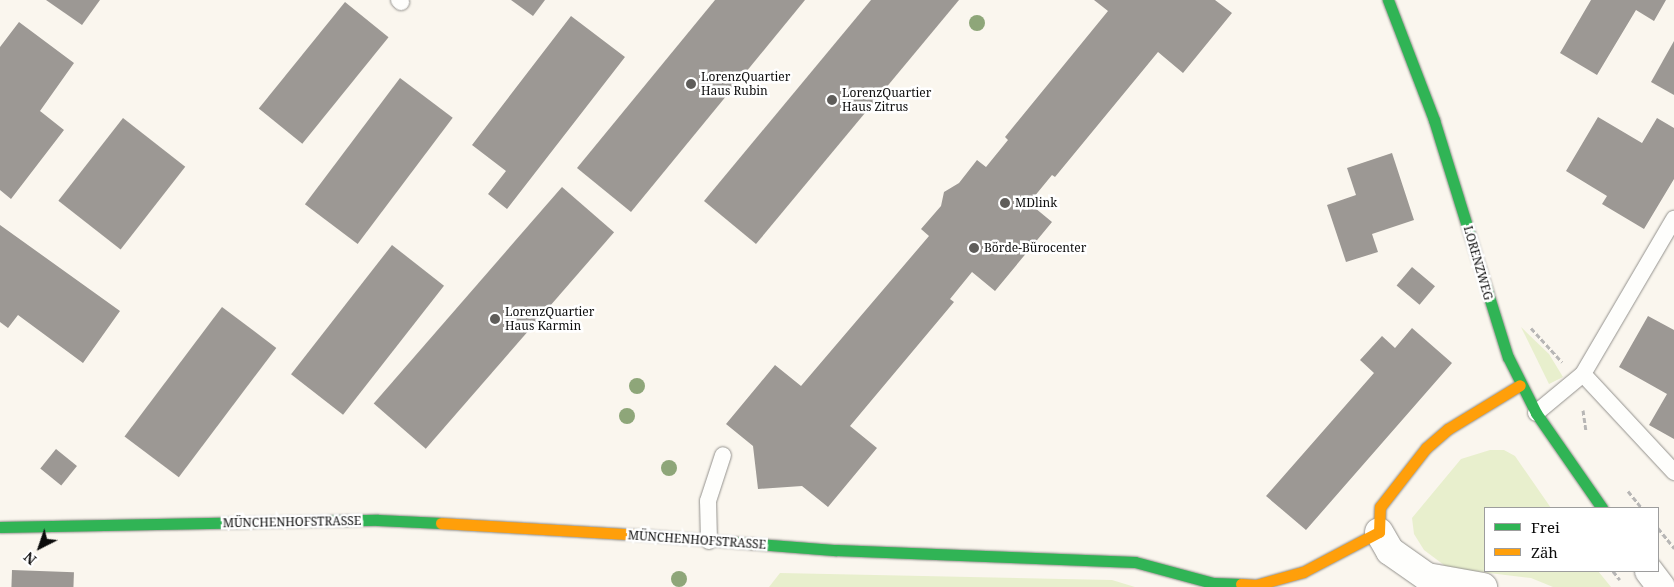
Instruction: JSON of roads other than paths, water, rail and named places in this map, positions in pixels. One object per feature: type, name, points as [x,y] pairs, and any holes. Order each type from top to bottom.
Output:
[{"type":"street","name":"LORENZWEG","points":[[1388,0],[1434,120],[1491,306],[1520,385],[1536,412],[1601,507]]},
{"type":"street","points":[[1483,587],[1426,577],[1390,551],[1379,532],[1380,507],[1426,448],[1448,429],[1520,385]]},
{"type":"street","name":"MÜNCHENHOFSTRASSE","points":[[0,527],[378,520],[523,526],[709,541],[1127,561],[1234,586],[1280,581],[1379,532]]},
{"type":"street","points":[[1650,572],[1661,587]]},
{"type":"lane","points":[[1536,412],[1583,374],[1674,219]]},
{"type":"lane","points":[[1583,374],[1674,472]]},
{"type":"lane","points":[[709,541],[708,501],[723,455]]},
{"type":"place","name":"LorenzQuartier Haus Rubin","points":[[691,84]]},
{"type":"place","name":"LorenzQuartier Haus Zitrus","points":[[832,100]]},
{"type":"place","name":"MDlink","points":[[1005,203]]},
{"type":"place","name":"Börde-Bürocenter","points":[[974,248]]},
{"type":"place","name":"LorenzQuartier Haus Karmin","points":[[495,319]]}]
